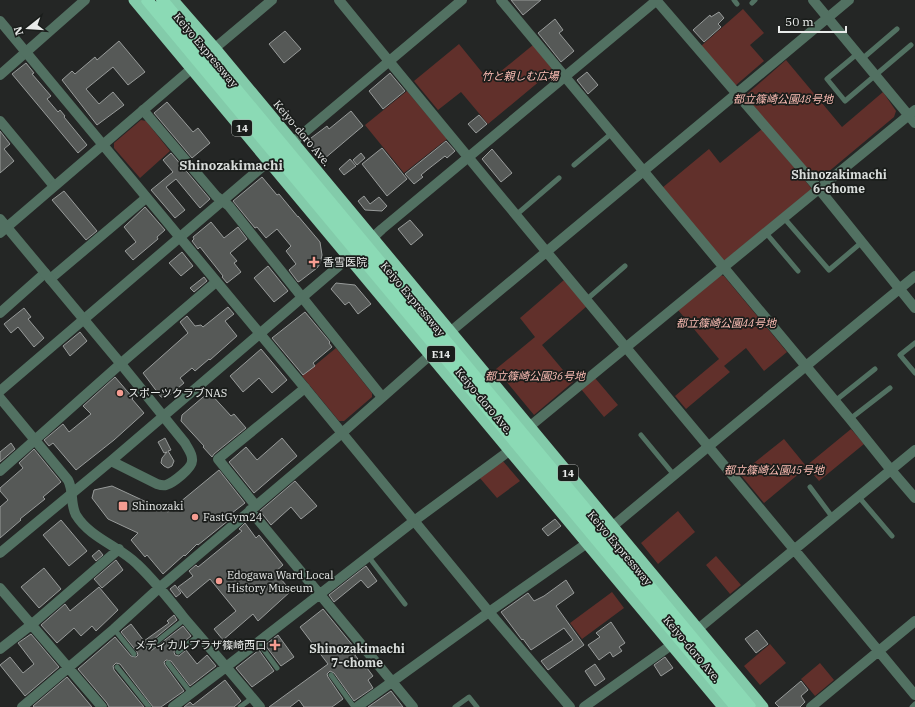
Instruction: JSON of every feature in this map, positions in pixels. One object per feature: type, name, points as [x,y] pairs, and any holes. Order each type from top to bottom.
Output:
[{"type":"highway","name":"Keiyo-doro Ave.","points":[[134,0],[349,257],[429,356],[587,542],[723,707]]},
{"type":"highway","name":"Keiyo Expressway","points":[[148,0],[736,707]]},
{"type":"highway","name":"Keiyo Expressway","points":[[162,0],[750,707]]},
{"type":"highway","name":"Keiyo-doro Ave.","points":[[173,0],[215,48],[763,707]]},
{"type":"street","points":[[0,75],[86,0]]},
{"type":"street","points":[[111,461],[160,485],[170,483],[188,469],[192,461],[190,451],[121,364],[48,276],[2,227],[54,186],[272,0]]},
{"type":"street","points":[[339,0],[467,157],[795,549],[915,695]]},
{"type":"street","points":[[293,142],[462,0]]},
{"type":"street","points":[[501,0],[850,419],[890,470],[915,498]]},
{"type":"street","points":[[0,552],[72,494],[467,157],[656,0],[819,189],[915,308]]},
{"type":"street","points":[[529,427],[819,189],[913,116],[875,75],[813,0]]},
{"type":"street","points":[[450,332],[849,0]]},
{"type":"street","points":[[0,21],[489,612],[570,707]]},
{"type":"street","points":[[143,110],[216,196],[229,206],[382,397]]},
{"type":"street","points":[[0,121],[54,186]]},
{"type":"street","points":[[0,391],[269,161]]},
{"type":"street","points":[[0,313],[146,198]]},
{"type":"street","points":[[355,707],[587,542],[613,526],[915,276]]},
{"type":"street","points":[[0,471],[216,282]]},
{"type":"street","points":[[22,707],[114,629],[159,588],[342,433],[429,356]]},
{"type":"street","points":[[305,388],[218,458],[253,508],[319,594],[413,707]]},
{"type":"street","points":[[0,398],[68,480],[74,510],[86,527],[98,537],[119,549],[137,564],[260,707]]},
{"type":"street","points":[[584,707],[671,645],[698,629],[915,450]]},
{"type":"street","points":[[176,706],[368,556],[509,451]]},
{"type":"street","points":[[0,649],[31,625],[119,549]]},
{"type":"street","points":[[0,588],[102,707]]},
{"type":"street","points":[[811,707],[915,621]]},
{"type":"lane","points":[[897,29],[860,57],[827,79],[845,101],[911,45]]},
{"type":"lane","points":[[574,165],[612,133]]},
{"type":"lane","points":[[516,215],[559,178]]},
{"type":"lane","points":[[784,218],[829,270],[862,242]]},
{"type":"lane","points":[[766,233],[798,271]]},
{"type":"lane","points":[[586,300],[625,266]]},
{"type":"lane","points":[[915,343],[900,355],[915,373]]},
{"type":"lane","points":[[835,401],[874,369]]},
{"type":"lane","points":[[850,419],[890,388]]},
{"type":"lane","points":[[641,435],[674,475]]},
{"type":"lane","points":[[810,487],[833,518]]},
{"type":"lane","points":[[858,496],[892,536]]},
{"type":"lane","points":[[368,556],[405,604]]},
{"type":"lane","points":[[150,647],[185,619]]},
{"type":"lane","points":[[114,629],[134,654]]},
{"type":"lane","points":[[178,652],[199,635]]},
{"type":"lane","points":[[258,642],[277,668]]},
{"type":"lane","points":[[168,664],[191,693]]},
{"type":"lane","points":[[118,667],[149,707]]},
{"type":"lane","points":[[331,675],[355,707]]},
{"type":"lane","points":[[455,707],[469,697],[477,707]]},
{"type":"lane","points":[[240,707],[252,698]]},
{"type":"lane","points":[[912,707],[915,704]]},
{"type":"green space","points":[[743,9],[764,33],[750,45],[764,61],[735,86],[701,46]]},
{"type":"green space","name":"竹と親しむ広場","points":[[459,44],[489,81],[533,45],[553,70],[488,124],[461,92],[438,110],[414,81]]},
{"type":"green space","name":"都立篠崎公園48号地","points":[[786,60],[842,127],[883,92],[896,111],[894,117],[821,178],[814,178],[747,100],[747,94]]},
{"type":"green space","points":[[407,91],[447,139],[404,173],[365,125]]},
{"type":"green space","points":[[141,120],[146,121],[170,151],[140,178],[114,148],[114,143]]},
{"type":"green space","points":[[762,129],[812,189],[723,262],[662,188],[709,149],[720,163]]},
{"type":"green space","name":"都立篠崎公園44号地","points":[[720,275],[724,276],[787,352],[764,371],[746,348],[724,366],[730,372],[686,409],[675,396],[719,359],[678,310]]},
{"type":"green space","name":"都立篠崎公園36号地","points":[[564,280],[587,306],[542,345],[573,382],[534,415],[496,369],[535,337],[520,318]]},
{"type":"green space","points":[[336,348],[372,393],[372,397],[344,421],[339,421],[302,376]]},
{"type":"green space","points":[[595,378],[618,405],[604,417],[581,389]]},
{"type":"green space","name":"都立篠崎公園45号地","points":[[851,429],[864,444],[819,481],[807,467],[764,503],[740,474],[784,439],[806,466]]},
{"type":"green space","points":[[502,460],[520,481],[497,498],[479,477]]},
{"type":"green space","points":[[678,511],[695,532],[658,564],[641,543]]},
{"type":"green space","points":[[716,556],[741,585],[730,594],[706,565]]},
{"type":"green space","points":[[612,592],[624,608],[582,639],[570,623]]},
{"type":"green space","points":[[770,644],[786,663],[760,685],[744,666]]},
{"type":"green space","points":[[820,663],[834,680],[815,696],[801,679]]},
{"type":"building","points":[[511,0],[541,0],[523,15]]},
{"type":"building","points":[[719,12],[724,18],[718,24],[721,27],[704,42],[693,30],[710,15],[711,17]]},
{"type":"building","points":[[555,19],[563,30],[559,33],[574,51],[561,62],[538,33]]},
{"type":"building","points":[[285,31],[301,49],[284,63],[269,44]]},
{"type":"building","points":[[119,41],[145,72],[128,85],[113,67],[86,89],[99,104],[113,92],[124,105],[97,125],[62,80],[72,71],[75,74],[95,57],[97,60]]},
{"type":"building","points":[[26,63],[34,73],[32,74],[51,96],[47,99],[58,112],[60,110],[87,145],[78,153],[12,74]]},
{"type":"building","points":[[587,72],[598,85],[588,94],[577,80]]},
{"type":"building","points":[[390,73],[405,91],[383,109],[369,91]]},
{"type":"building","points":[[167,102],[193,132],[198,128],[210,143],[192,158],[154,113]]},
{"type":"building","points":[[351,111],[363,126],[324,159],[307,141],[327,126],[329,129]]},
{"type":"building","points":[[479,115],[487,124],[476,133],[468,124]]},
{"type":"building","points":[[0,131],[10,144],[4,149],[14,161],[0,173]]},
{"type":"building","points":[[446,141],[455,151],[447,158],[445,156],[427,170],[421,175],[423,177],[414,184],[405,174]]},
{"type":"building","points":[[382,148],[407,179],[387,196],[362,164]]},
{"type":"building","points":[[492,149],[512,173],[501,182],[482,159]]},
{"type":"building","points":[[171,153],[210,199],[200,208],[176,179],[166,187],[185,210],[175,218],[151,190],[173,172],[163,160]]},
{"type":"building","points":[[361,153],[365,158],[357,165],[353,160]]},
{"type":"building","points":[[350,159],[356,166],[344,175],[339,169]]},
{"type":"building","points":[[262,177],[277,195],[279,194],[320,242],[322,255],[320,264],[298,282],[289,270],[296,264],[286,251],[291,246],[277,229],[266,238],[257,227],[255,228],[233,201]]},
{"type":"building","points":[[64,191],[97,231],[86,240],[52,200]]},
{"type":"building","points":[[364,196],[370,204],[379,197],[387,206],[382,211],[365,210],[358,201]]},
{"type":"building","points":[[145,207],[165,230],[157,237],[158,239],[133,260],[125,251],[136,242],[124,227]]},
{"type":"building","points":[[410,220],[423,235],[411,245],[398,229]]},
{"type":"building","points":[[211,222],[224,238],[238,227],[247,239],[230,253],[237,261],[234,263],[241,272],[227,283],[200,247],[198,249],[192,241],[194,239],[193,237]]},
{"type":"building","points":[[182,252],[193,266],[181,276],[169,263]]},
{"type":"building","points":[[268,266],[288,291],[274,302],[254,278]]},
{"type":"building","points":[[204,277],[207,281],[194,292],[190,288]]},
{"type":"building","points":[[336,283],[355,285],[371,304],[358,314],[349,302],[345,305],[331,289]]},
{"type":"building","points":[[228,307],[234,314],[225,321],[237,336],[210,360],[209,359],[195,371],[192,368],[180,378],[184,383],[167,397],[161,397],[143,373],[188,333],[180,322],[187,316],[195,326],[201,325],[203,327]]},
{"type":"building","points":[[24,308],[31,317],[28,319],[44,338],[34,347],[18,327],[11,333],[4,324]]},
{"type":"building","points":[[305,312],[330,342],[329,343],[332,347],[313,363],[315,366],[303,375],[272,338]]},
{"type":"building","points":[[80,332],[87,341],[70,356],[63,346]]},
{"type":"building","points":[[261,349],[287,380],[272,393],[259,378],[243,392],[230,376]]},
{"type":"building","points":[[115,377],[144,413],[114,440],[76,470],[53,443],[49,446],[44,440],[63,424],[69,432],[91,414],[83,406]]},
{"type":"building","points":[[209,392],[231,416],[234,414],[246,428],[212,457],[181,421],[182,415]]},
{"type":"building","points":[[165,438],[171,450],[168,451],[174,461],[172,466],[168,468],[161,463],[162,458],[167,452],[164,453],[158,442]]},
{"type":"building","points":[[282,438],[297,456],[254,493],[229,462],[246,447],[257,460]]},
{"type":"building","points":[[11,443],[15,449],[0,462],[0,452]]},
{"type":"building","points":[[34,449],[61,482],[43,497],[45,499],[20,519],[21,520],[0,538],[0,507],[8,500],[0,491],[0,488],[23,468],[19,463]]},
{"type":"building","points":[[219,470],[245,503],[232,513],[234,516],[198,545],[197,544],[163,574],[147,555],[145,557],[131,540],[138,533],[108,519],[92,498],[94,490],[112,486],[168,512]]},
{"type":"building","points":[[295,481],[317,506],[301,519],[291,507],[271,525],[260,511]]},
{"type":"building","points":[[555,519],[561,526],[548,536],[542,529]]},
{"type":"building","points":[[61,520],[87,551],[69,566],[43,535]]},
{"type":"building","points":[[245,523],[256,538],[259,535],[283,565],[275,572],[291,591],[258,621],[253,614],[223,640],[214,629],[236,611],[210,579],[187,598],[178,587],[193,576],[189,571],[196,565],[198,567],[242,531],[239,529]]},
{"type":"building","points":[[99,550],[103,555],[96,561],[92,556]]},
{"type":"building","points":[[116,560],[123,570],[102,588],[94,579]]},
{"type":"building","points":[[366,566],[377,581],[368,588],[361,580],[334,602],[329,595]]},
{"type":"building","points":[[44,568],[61,589],[39,608],[21,587]]},
{"type":"building","points":[[566,580],[574,593],[556,606],[584,645],[548,670],[541,661],[573,640],[564,628],[531,650],[501,612],[528,593],[534,601],[544,596]]},
{"type":"building","points":[[175,585],[181,593],[176,597],[170,589]]},
{"type":"building","points":[[99,587],[118,610],[96,631],[92,626],[81,636],[74,628],[57,643],[41,625],[65,604],[70,611]]},
{"type":"building","points":[[323,609],[358,652],[355,655],[365,669],[367,668],[373,676],[368,680],[373,688],[354,701],[334,673],[330,671],[327,674],[328,677],[343,699],[332,707],[304,707],[299,700],[290,707],[269,707],[328,664],[300,627]]},
{"type":"building","points":[[174,615],[177,620],[148,644],[146,647],[147,650],[152,650],[183,626],[191,636],[175,649],[175,655],[179,656],[186,650],[197,664],[207,655],[216,666],[190,686],[171,661],[166,660],[164,662],[165,665],[184,691],[161,707],[153,707],[120,664],[116,663],[113,666],[114,670],[144,707],[109,707],[78,669],[115,637],[131,656],[136,657],[138,655],[137,652],[121,632],[131,624],[144,641],[169,623],[167,621]]},
{"type":"building","points":[[611,622],[625,643],[619,647],[622,651],[613,657],[610,652],[599,660],[588,645],[600,637],[596,633]]},
{"type":"building","points":[[757,630],[768,644],[756,653],[745,639]]},
{"type":"building","points":[[31,634],[59,667],[25,696],[0,665],[10,657],[23,673],[34,664],[18,643]]},
{"type":"building","points":[[278,635],[294,657],[281,666],[265,645]]},
{"type":"building","points":[[259,650],[274,671],[252,687],[236,668]]},
{"type":"building","points":[[665,657],[673,668],[661,676],[654,665]]},
{"type":"building","points":[[595,664],[605,679],[595,686],[585,671]]},
{"type":"building","points":[[67,677],[92,707],[33,706]]},
{"type":"building","points":[[225,680],[241,701],[234,707],[184,707],[190,702],[193,705]]},
{"type":"building","points":[[801,681],[808,690],[801,696],[805,702],[800,707],[779,707],[775,703]]},
{"type":"building","points":[[391,691],[403,707],[368,707]]},
{"type":"place","name":"香雪医院","points":[[314,262]]},
{"type":"place","name":"スポーツクラブNAS","points":[[120,393]]},
{"type":"place","name":"Shinozaki","points":[[123,506]]},
{"type":"place","name":"FastGym24","points":[[195,517]]},
{"type":"place","name":"Edogawa Ward Local History Museum","points":[[219,581]]},
{"type":"place","name":"メディカルプラザ篠崎西口","points":[[275,645]]},
{"type":"district","name":"Shinozakimachi","points":[[231,165]]},
{"type":"district","name":"Shinozakimachi 6-chome","points":[[839,182]]},
{"type":"district","name":"Shinozakimachi 7-chome","points":[[357,656]]}]
